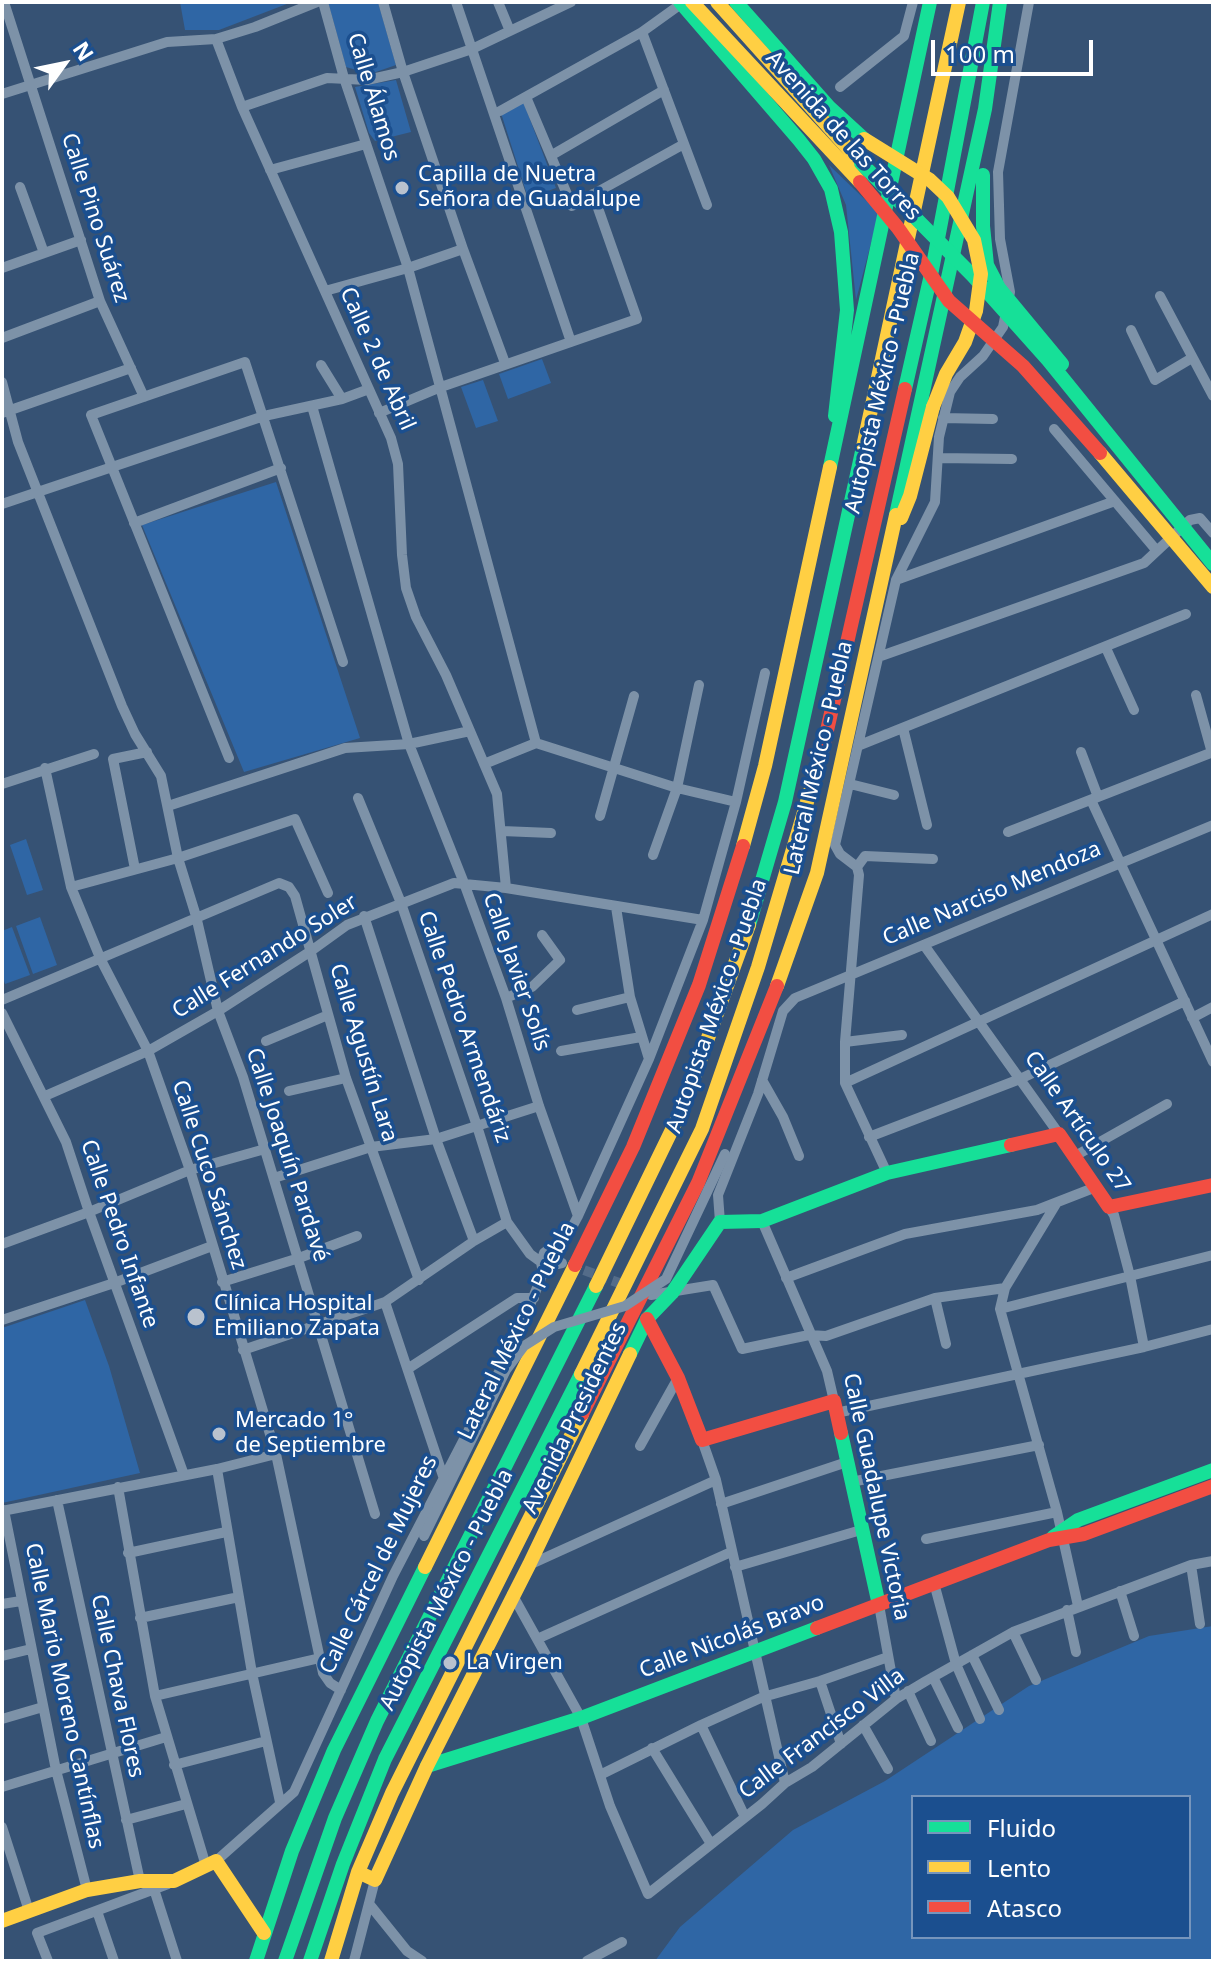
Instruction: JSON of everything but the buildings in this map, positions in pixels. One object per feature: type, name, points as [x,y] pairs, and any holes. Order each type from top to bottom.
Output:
[{"type":"main road","name":"Avenida de las Torres","points":[[717,2],[861,163],[973,276],[1048,360],[1213,564]]},
{"type":"main road","points":[[736,2],[829,107],[864,139],[930,180],[948,197],[962,217],[978,257],[981,274],[976,311],[965,342],[946,374],[938,412],[891,542]]},
{"type":"main road","name":"Lateral México - Puebla","points":[[256,1961],[292,1851],[334,1750],[623,1169],[682,1032],[732,886],[762,779],[930,2]]},
{"type":"main road","name":"Autopista México - Puebla","points":[[285,1961],[323,1847],[377,1721],[656,1165],[683,1107],[739,958],[764,880],[794,761],[959,2]]},
{"type":"main road","name":"Autopista México - Puebla","points":[[310,1961],[343,1864],[385,1759],[633,1273],[707,1115],[758,967],[828,732],[932,270],[983,2]]},
{"type":"main road","name":"Lateral México - Puebla","points":[[331,1961],[358,1872],[392,1793],[698,1183],[774,996],[817,873],[985,109],[1000,2]]},
{"type":"main road","points":[[1011,2],[983,175],[987,265],[999,288],[1062,364],[1094,417]]},
{"type":"main road","name":"Avenida de las Torres","points":[[679,4],[860,182],[898,228],[949,301],[1048,392],[1213,587]]},
{"type":"main road","points":[[679,4],[799,140],[831,189],[841,232],[847,310],[834,409],[837,431]]},
{"type":"main road","points":[[720,1222],[762,1221],[887,1173],[1059,1134]]},
{"type":"main road","name":"Calle Artículo 27","points":[[1059,1134],[1109,1207]]},
{"type":"main road","points":[[1109,1207],[1212,1182]]},
{"type":"main road","name":"Avenida Presidentes","points":[[375,1880],[427,1766],[529,1565],[647,1319],[672,1293],[720,1222]]},
{"type":"main road","points":[[647,1319],[678,1378],[702,1440],[835,1407]]},
{"type":"main road","name":"Calle Guadalupe Victoria","points":[[835,1407],[879,1605]]},
{"type":"main road","name":"Calle Nicolás Bravo","points":[[1058,1536],[1078,1520],[1213,1470]]},
{"type":"main road","name":"Calle Nicolás Bravo","points":[[427,1766],[581,1718],[1058,1536],[1084,1534],[1213,1486]]},
{"type":"main road","points":[[2,1921],[87,1890],[140,1881],[174,1881],[211,1864],[266,1926]]},
{"type":"main road","points":[[358,1872],[375,1880]]},
{"type":"street","points":[[2,94],[167,42],[216,39],[292,14],[317,2]]},
{"type":"street","name":"Calle Álamos","points":[[323,2],[344,78],[408,268],[536,743]]},
{"type":"street","points":[[383,2],[403,72],[505,363]]},
{"type":"street","points":[[456,2],[571,342]]},
{"type":"street","points":[[498,2],[510,31]]},
{"type":"street","points":[[242,107],[327,78],[367,80],[403,72],[472,49],[571,2]]},
{"type":"street","points":[[840,87],[904,36],[913,2]]},
{"type":"street","points":[[887,1173],[845,1083],[845,1042],[859,875],[857,867],[840,854],[835,845],[881,656],[896,580],[935,502],[939,458],[938,412],[960,377],[983,356],[1003,327],[1010,292],[1000,239],[998,172],[1029,2]]},
{"type":"street","points":[[500,111],[642,32],[679,4]]},
{"type":"street","name":"Calle Pino Suárez","points":[[6,5],[100,301],[144,397]]},
{"type":"street","points":[[642,32],[707,205]]},
{"type":"street","name":"Calle 2 de Abril","points":[[216,39],[242,107],[391,438],[398,464],[406,588],[416,617],[446,675],[497,794],[506,888]]},
{"type":"street","points":[[552,155],[664,90]]},
{"type":"street","points":[[526,97],[572,206],[684,144]]},
{"type":"street","points":[[270,170],[366,144]]},
{"type":"street","points":[[20,187],[44,253]]},
{"type":"street","points":[[379,413],[505,363],[637,319],[593,194]]},
{"type":"street","points":[[2,268],[81,240]]},
{"type":"street","points":[[325,291],[463,249]]},
{"type":"street","points":[[1160,296],[1213,396]]},
{"type":"street","points":[[2,338],[100,301]]},
{"type":"street","points":[[1131,330],[1155,380],[1192,358]]},
{"type":"street","points":[[229,758],[91,415],[245,362],[343,662]]},
{"type":"street","points":[[321,365],[342,399]]},
{"type":"street","points":[[6,411],[131,368]]},
{"type":"street","name":"Calle Joaquín Pardavé","points":[[2,382],[6,411],[122,706],[161,776],[178,858],[196,916],[218,1011],[243,1077],[375,1514]]},
{"type":"street","points":[[2,504],[264,416],[342,399],[369,389]]},
{"type":"street","name":"Calle Javier Solís","points":[[312,406],[409,744],[506,998],[539,1106],[578,1216]]},
{"type":"street","points":[[938,412],[993,419]]},
{"type":"street","points":[[1054,429],[1157,551]]},
{"type":"street","points":[[939,458],[1012,459]]},
{"type":"street","points":[[134,523],[281,468]]},
{"type":"street","points":[[896,580],[1115,501]]},
{"type":"street","points":[[881,656],[1144,563],[1190,520],[1200,518],[1213,533]]},
{"type":"street","points":[[860,745],[1186,614]]},
{"type":"street","points":[[1106,648],[1134,710]]},
{"type":"street","points":[[562,1263],[553,1265],[541,1262],[544,1253],[569,1233],[578,1216],[649,1059],[703,920],[736,802],[765,673]]},
{"type":"street","points":[[653,855],[677,788],[699,685]]},
{"type":"street","points":[[1008,832],[1212,753],[1196,695]]},
{"type":"street","points":[[600,816],[634,696]]},
{"type":"street","points":[[903,728],[927,825]]},
{"type":"street","points":[[168,806],[345,748],[409,744],[470,731]]},
{"type":"street","points":[[484,764],[536,743],[677,788],[736,802]]},
{"type":"street","points":[[135,869],[113,759],[147,752]]},
{"type":"street","points":[[1081,752],[1094,798],[1120,863],[1213,1062]]},
{"type":"street","points":[[2,784],[94,754]]},
{"type":"street","name":"Calle Cuco Sánchez","points":[[45,768],[71,887],[101,960],[148,1051],[190,1170],[276,1454],[323,1673],[330,1683],[341,1690]]},
{"type":"street","points":[[850,784],[894,795]]},
{"type":"street","name":"Calle Pedro Armendáriz","points":[[358,798],[401,903],[507,1222],[530,1254],[541,1262]]},
{"type":"street","points":[[71,887],[178,858],[295,819],[328,893]]},
{"type":"street","name":"Calle Narciso Mendoza","points":[[788,1004],[795,998],[1213,825]]},
{"type":"street","points":[[502,831],[551,833]]},
{"type":"street","points":[[857,867],[865,856],[933,859]]},
{"type":"street","name":"Calle Agustín Lara","points":[[196,916],[279,883],[289,887],[295,896],[346,1078],[419,1280]]},
{"type":"street","name":"Calle Fernando Soler","points":[[45,1096],[148,1051],[218,1011],[364,916],[454,883],[506,888],[703,920]]},
{"type":"street","points":[[616,907],[630,997],[649,1059]]},
{"type":"street","points":[[845,1083],[1213,914]]},
{"type":"street","points":[[2,1000],[101,960],[196,916]]},
{"type":"street","points":[[364,916],[436,1139],[474,1241]]},
{"type":"street","points":[[506,998],[532,987],[560,960],[542,935]]},
{"type":"street","name":"Calle Artículo 27","points":[[924,945],[1059,1134]]},
{"type":"street","points":[[720,1222],[718,1195],[788,1004],[774,996]]},
{"type":"street","points":[[577,1010],[630,997]]},
{"type":"street","points":[[869,1137],[1020,1079],[1185,1001]]},
{"type":"street","points":[[1192,1018],[1213,1007]]},
{"type":"street","name":"Calle Pedro Infante","points":[[2,1013],[66,1142],[184,1475]]},
{"type":"street","points":[[266,1041],[328,1015]]},
{"type":"street","points":[[845,1042],[902,1035]]},
{"type":"street","points":[[561,1051],[641,1037]]},
{"type":"street","points":[[289,1091],[346,1078]]},
{"type":"street","points":[[762,1080],[783,1117],[799,1156]]},
{"type":"street","points":[[1075,1156],[1167,1104]]},
{"type":"street","points":[[274,1178],[371,1147],[436,1139],[539,1106]]},
{"type":"street","points":[[393,1576],[424,1536],[506,1370],[524,1346],[554,1327],[625,1306],[666,1279],[725,1154],[749,1116]]},
{"type":"street","points":[[2,1244],[190,1170],[265,1149]]},
{"type":"street","points":[[786,1278],[905,1234],[1037,1210],[1096,1187]]},
{"type":"street","points":[[1056,1204],[1005,1288],[1000,1309],[1057,1512],[1076,1652]]},
{"type":"street","name":"Calle Artículo 27","points":[[1109,1207],[1114,1215],[1130,1276],[1144,1347]]},
{"type":"street","name":"Calle Guadalupe Victoria","points":[[762,1221],[827,1371],[835,1407]]},
{"type":"street","points":[[243,1350],[385,1302],[507,1222]]},
{"type":"street","points":[[222,1282],[357,1236]]},
{"type":"street","points":[[2,1320],[212,1246]]},
{"type":"street","points":[[1000,1309],[1213,1255]]},
{"type":"street","name":"Calle Cárcel de Mujeres","points":[[211,1864],[294,1792],[393,1576],[517,1337],[543,1273],[541,1262]]},
{"type":"street","points":[[651,1295],[713,1285],[742,1349],[809,1335],[826,1336],[935,1298],[1005,1288]]},
{"type":"street","points":[[409,1368],[517,1298],[534,1298]]},
{"type":"street","points":[[935,1298],[946,1344]]},
{"type":"street","points":[[385,1302],[443,1476]]},
{"type":"street","points":[[835,1407],[1017,1374],[1213,1329]]},
{"type":"street","points":[[640,1446],[678,1378]]},
{"type":"street","points":[[702,1440],[716,1480],[785,1783]]},
{"type":"street","points":[[851,1482],[1039,1445]]},
{"type":"street","points":[[3,1511],[217,1469],[276,1454]]},
{"type":"street","points":[[721,1504],[847,1462]]},
{"type":"street","points":[[217,1469],[252,1673],[280,1802]]},
{"type":"street","points":[[529,1565],[716,1480]]},
{"type":"street","points":[[118,1487],[155,1696],[186,1804],[211,1864]]},
{"type":"street","name":"Calle Chava Flores","points":[[57,1500],[140,1881]]},
{"type":"street","name":"Calle Mario Moreno Cantínflas","points":[[3,1511],[56,1770],[87,1890]]},
{"type":"street","points":[[926,1539],[1057,1512]]},
{"type":"street","points":[[735,1567],[861,1530]]},
{"type":"street","points":[[128,1553],[226,1532]]},
{"type":"street","points":[[537,1639],[731,1552]]},
{"type":"street","name":"Calle Francisco Villa","points":[[600,1775],[648,1894],[785,1783],[812,1767],[908,1691],[1013,1632],[1191,1565],[1213,1561]]},
{"type":"street","points":[[1191,1565],[1200,1624]]},
{"type":"street","points":[[934,1583],[956,1664],[980,1719]]},
{"type":"street","points":[[1120,1591],[1134,1636]]},
{"type":"street","points":[[512,1594],[581,1718],[600,1775],[763,1697],[888,1657]]},
{"type":"street","points":[[140,1618],[239,1597]]},
{"type":"street","points":[[2,1604],[21,1601]]},
{"type":"street","name":"Calle Guadalupe Victoria","points":[[879,1605],[896,1699]]},
{"type":"street","points":[[1013,1632],[1036,1680]]},
{"type":"street","points":[[2,1656],[31,1649]]},
{"type":"street","points":[[972,1655],[999,1710]]},
{"type":"street","points":[[155,1696],[320,1658]]},
{"type":"street","points":[[933,1677],[958,1728]]},
{"type":"street","points":[[820,1681],[841,1744]]},
{"type":"street","points":[[908,1691],[931,1741]]},
{"type":"street","points":[[2,1719],[43,1707]]},
{"type":"street","points":[[701,1725],[745,1817]]},
{"type":"street","points":[[863,1725],[888,1769]]},
{"type":"street","points":[[2,1787],[166,1737]]},
{"type":"street","points":[[174,1765],[266,1741]]},
{"type":"street","points":[[652,1748],[711,1844]]},
{"type":"street","points":[[126,1820],[186,1804]]},
{"type":"street","points":[[2,1827],[29,1911]]},
{"type":"street","points":[[354,1961],[375,1880]]},
{"type":"street","points":[[48,1961],[37,1933],[174,1881]]},
{"type":"street","points":[[154,1889],[177,1961]]},
{"type":"street","points":[[370,1905],[407,1951],[422,1961]]},
{"type":"street","points":[[97,1911],[114,1961]]},
{"type":"street","points":[[587,1961],[622,1942]]},
{"type":"shaded area","points":[[180,2],[292,2],[219,30],[185,30]]},
{"type":"shaded area","points":[[328,2],[378,2],[396,65],[370,74],[346,67]]},
{"type":"shaded area","points":[[396,80],[411,132],[375,141],[369,133],[355,87]]},
{"type":"shaded area","points":[[523,101],[556,188],[528,198],[501,113]]},
{"type":"shaded area","points":[[829,165],[879,213],[856,300],[846,205]]},
{"type":"shaded area","points":[[542,359],[551,383],[508,399],[499,374]]},
{"type":"shaded area","points":[[483,380],[498,421],[476,428],[461,387]]},
{"type":"shaded area","points":[[276,482],[360,738],[244,772],[142,525]]},
{"type":"shaded area","points":[[26,839],[43,890],[27,895],[10,845]]},
{"type":"shaded area","points":[[40,917],[57,965],[33,974],[16,926]]},
{"type":"shaded area","points":[[12,927],[30,975],[5,984],[2,975],[2,931]]},
{"type":"shaded area","points":[[85,1300],[109,1366],[140,1473],[2,1503],[2,1328]]},
{"type":"shaded area","points":[[1213,1626],[1213,1961],[655,1961],[680,1927],[793,1830],[885,1781],[1029,1686],[1149,1636]]},
{"type":"tunnel","points":[[570,1265],[630,1287]]},
{"type":"traffic: fast","points":[[680,2],[799,140],[831,189],[841,232],[847,310],[835,416]]},
{"type":"traffic: fast","points":[[736,2],[829,107],[864,139]]},
{"type":"traffic: fast","points":[[830,467],[930,2]]},
{"type":"traffic: fast","points":[[905,389],[932,270],[983,2]]},
{"type":"traffic: fast","points":[[896,515],[985,109],[1000,2]]},
{"type":"traffic: fast","points":[[861,163],[973,276],[1048,360],[1213,564]]},
{"type":"traffic: fast","points":[[983,175],[987,265],[999,288],[1062,364]]},
{"type":"traffic: fast","points":[[749,925],[785,802],[863,447]]},
{"type":"traffic: fast","points":[[630,1354],[647,1319],[672,1293],[720,1222],[762,1221],[887,1173],[1011,1145]]},
{"type":"traffic: fast","points":[[285,1961],[335,1818],[377,1721],[596,1286]]},
{"type":"traffic: fast","points":[[310,1961],[343,1864],[385,1759],[581,1374]]},
{"type":"traffic: fast","points":[[841,1433],[879,1605]]},
{"type":"traffic: fast","points":[[1053,1537],[1078,1520],[1213,1470]]},
{"type":"traffic: fast","points":[[256,1961],[292,1851],[334,1750],[425,1567]]},
{"type":"traffic: fast","points":[[427,1766],[581,1718],[817,1628]]},
{"type":"traffic: slow","points":[[692,2],[860,182]]},
{"type":"traffic: slow","points":[[717,2],[861,163]]},
{"type":"traffic: slow","points":[[863,447],[959,2]]},
{"type":"traffic: slow","points":[[864,139],[930,180],[948,197],[974,240],[981,274],[976,311],[965,342],[946,374],[933,407]]},
{"type":"traffic: slow","points":[[901,518],[910,496],[933,407]]},
{"type":"traffic: slow","points":[[1100,453],[1213,587]]},
{"type":"traffic: slow","points":[[743,846],[765,766],[830,467]]},
{"type":"traffic: slow","points":[[777,986],[817,873],[896,515]]},
{"type":"traffic: slow","points":[[581,1374],[702,1129],[758,967],[823,748]]},
{"type":"traffic: slow","points":[[596,1286],[683,1107],[749,925]]},
{"type":"traffic: slow","points":[[425,1567],[575,1265]]},
{"type":"traffic: slow","points":[[358,1872],[375,1880],[427,1766],[529,1565],[630,1354]]},
{"type":"traffic: slow","points":[[331,1961],[358,1872],[392,1793],[582,1414]]},
{"type":"traffic: slow","points":[[2,1921],[87,1890],[140,1881],[174,1881],[216,1861],[264,1933]]},
{"type":"traffic: jam","points":[[860,182],[898,228],[949,301],[1023,366],[1100,453]]},
{"type":"traffic: jam","points":[[823,748],[905,389]]},
{"type":"traffic: jam","points":[[575,1265],[633,1147],[699,985],[743,846]]},
{"type":"traffic: jam","points":[[582,1414],[698,1183],[777,986]]},
{"type":"traffic: jam","points":[[1011,1145],[1059,1134],[1109,1207],[1213,1185]]},
{"type":"traffic: jam","points":[[647,1319],[678,1378],[702,1440],[834,1401],[841,1433]]},
{"type":"traffic: jam","points":[[817,1628],[1049,1540],[1084,1534],[1213,1486]]},
{"type":"place","name":"Capilla de Nuetra Señora de Guadalupe","points":[[402,188]]},
{"type":"place","name":"Clínica Hospital Emiliano Zapata","points":[[196,1317]]},
{"type":"place","name":"Mercado 1° de Septiembre","points":[[219,1434]]},
{"type":"place","name":"La Virgen","points":[[450,1663]]}]
